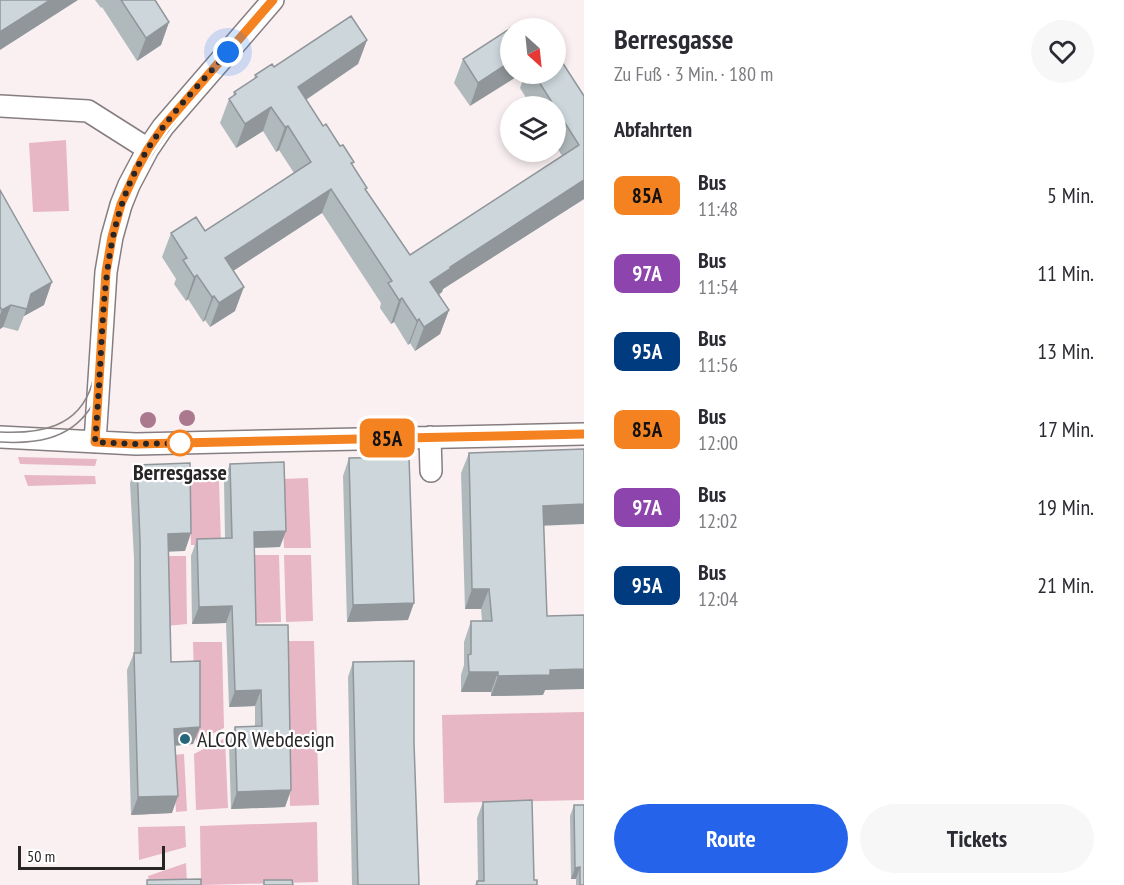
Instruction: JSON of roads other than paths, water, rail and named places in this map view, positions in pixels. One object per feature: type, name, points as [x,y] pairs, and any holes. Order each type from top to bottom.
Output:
[{"type":"street","points":[[95,442],[106,272],[121,204],[148,149],[177,110],[273,0]]},
{"type":"street","points":[[0,106],[88,111],[148,149]]},
{"type":"street","points":[[0,437],[136,444],[584,434]]},
{"type":"street","points":[[430,437],[431,471]]},
{"type":"tram line","points":[[107,239],[118,203],[133,170],[151,140],[194,82],[267,0]]},
{"type":"tram line","points":[[0,442],[38,441],[61,434],[81,420],[89,410],[102,382],[105,365],[109,282],[114,248],[126,206],[135,186],[168,131],[279,0]]},
{"type":"tram line","points":[[0,432],[29,432],[43,429],[56,425],[78,410],[86,399],[94,378],[97,337]]},
{"type":"place","name":"Berresgasse","points":[[180,443]]},
{"type":"place","name":"ALCOR Webdesign","points":[[185,739]]}]
